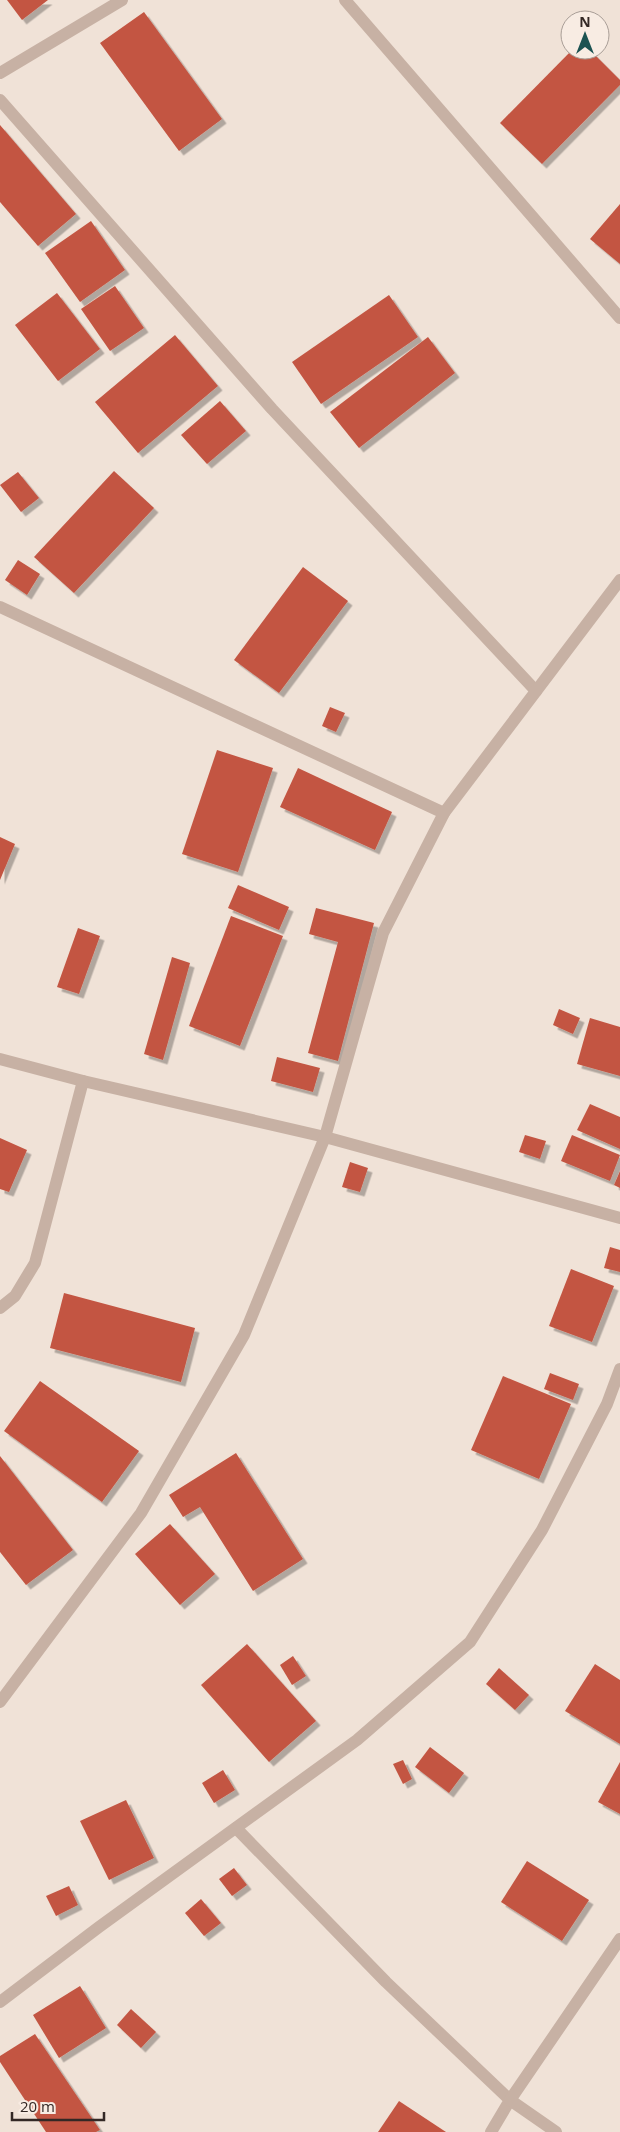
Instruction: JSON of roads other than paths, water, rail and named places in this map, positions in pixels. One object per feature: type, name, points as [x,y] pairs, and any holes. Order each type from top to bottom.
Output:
[{"type":"street","points":[[0,73],[122,0]]},
{"type":"street","points":[[345,0],[620,318]]},
{"type":"street","points":[[0,100],[272,409],[536,691]]},
{"type":"street","points":[[0,1702],[141,1513],[244,1335],[325,1137],[383,933],[444,813],[620,580]]},
{"type":"street","points":[[0,607],[444,813]]},
{"type":"street","points":[[0,1059],[83,1081],[325,1137],[620,1218]]},
{"type":"street","points":[[0,1308],[15,1296],[35,1263],[83,1081]]},
{"type":"street","points":[[0,2002],[99,1927],[357,1740],[470,1642],[542,1530],[607,1404],[620,1369]]},
{"type":"street","points":[[236,1828],[386,1982],[510,2100],[556,2132]]},
{"type":"street","points":[[491,2132],[510,2100],[620,1939]]}]
